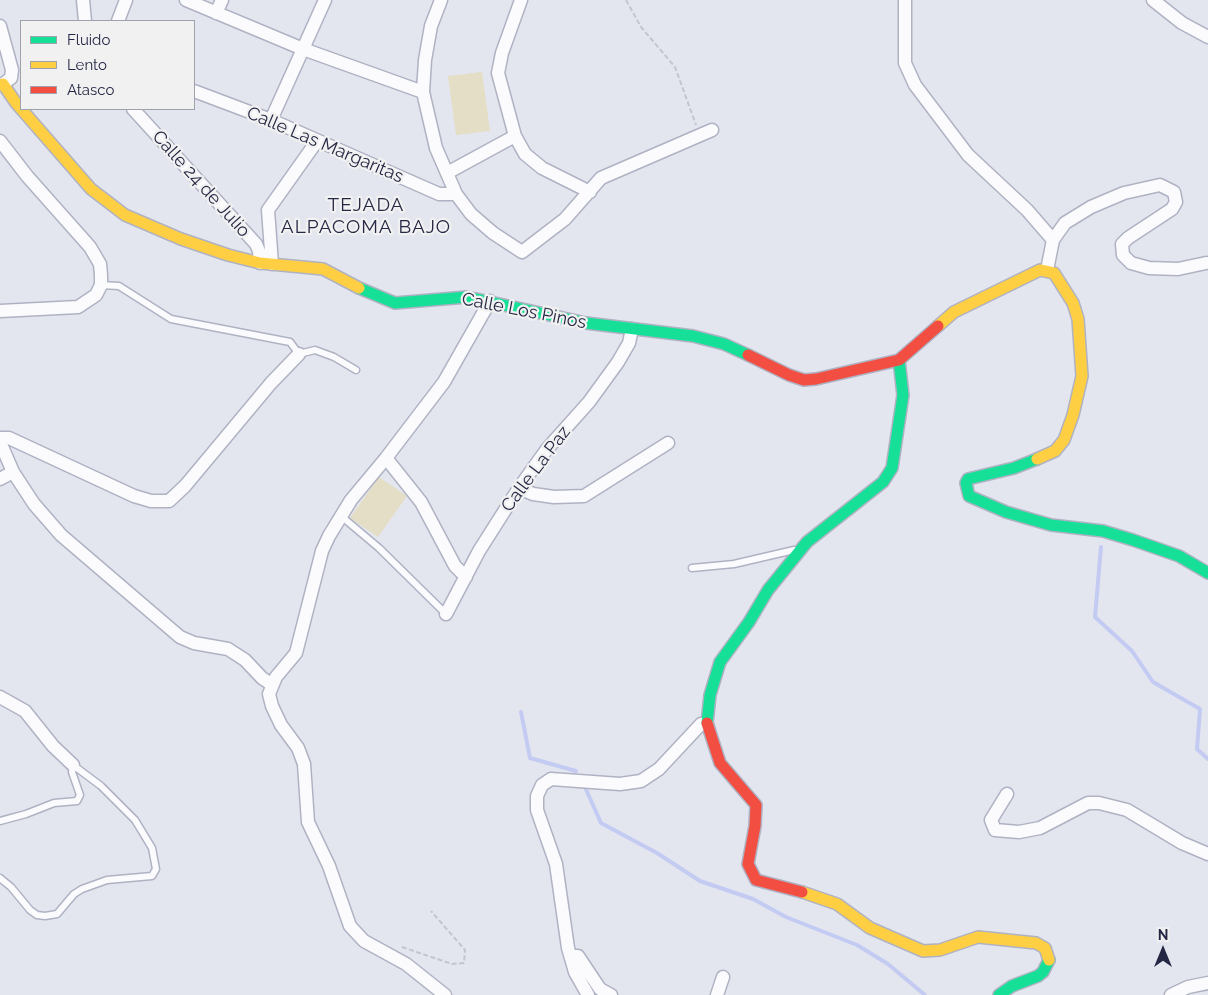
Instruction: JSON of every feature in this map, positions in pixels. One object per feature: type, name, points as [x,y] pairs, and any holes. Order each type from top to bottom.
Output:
[{"type":"street","points":[[84,0],[86,20]]},
{"type":"street","points":[[118,20],[126,0]]},
{"type":"street","points":[[186,0],[304,48],[423,92]]},
{"type":"street","points":[[216,13],[222,0]]},
{"type":"street","points":[[271,120],[325,0]]},
{"type":"street","points":[[441,0],[431,26],[424,60],[423,92],[436,148],[456,194],[471,214],[493,233],[522,252],[566,219],[601,178],[651,158],[706,132]]},
{"type":"street","points":[[521,0],[502,53],[498,73],[515,136],[525,154],[542,168],[590,192]]},
{"type":"street","points":[[905,0],[905,63],[915,85],[968,156],[1027,210],[1053,240]]},
{"type":"street","points":[[1153,0],[1182,23],[1208,37]]},
{"type":"street","points":[[0,26],[12,70],[11,78],[2,84]]},
{"type":"street","name":"Calle Los Pinos","points":[[2,84],[20,108]]},
{"type":"street","name":"Calle Las Margaritas","points":[[195,91],[271,120],[439,194],[456,194]]},
{"type":"street","name":"Calle Los Pinos","points":[[22,110],[74,170],[110,205],[147,226],[228,255],[266,264],[323,269],[377,297],[395,303],[467,297],[586,323],[693,336],[724,344],[789,375],[804,380],[899,360]]},
{"type":"street","name":"Calle 24 de Julio","points":[[134,110],[256,244],[266,264]]},
{"type":"street","points":[[447,173],[515,136]]},
{"type":"street","points":[[0,141],[27,176],[90,247],[100,264],[101,285],[96,295],[78,307],[0,311]]},
{"type":"street","points":[[266,264],[268,210],[317,141]]},
{"type":"street","points":[[1047,270],[1053,240],[1065,224],[1091,207],[1124,193],[1160,185],[1174,192],[1176,202],[1172,209],[1122,244],[1123,255],[1131,263],[1149,268],[1178,269],[1206,263]]},
{"type":"street","points":[[999,995],[1012,986],[1038,976],[1043,972],[1049,960],[1044,948],[1036,943],[978,937],[940,950],[923,951],[870,928],[837,904],[811,894],[756,880],[748,864],[755,826],[756,805],[720,763],[707,724],[710,695],[720,662],[749,622],[768,590],[807,542],[883,482],[892,468],[903,395],[899,360],[954,312],[1040,270],[1047,270],[1059,278],[1073,303],[1078,319],[1082,376],[1074,415],[1064,440],[1055,451],[1014,468],[968,479],[966,483],[969,496],[1006,512],[1051,525],[1103,531],[1133,540],[1179,556],[1208,573]]},
{"type":"street","points":[[445,995],[406,964],[364,941],[350,926],[328,866],[308,822],[304,764],[298,748],[281,725],[272,706],[269,694],[271,684],[296,653],[322,551],[341,516],[351,500],[444,382],[490,301]]},
{"type":"street","name":"Calle La Paz","points":[[446,614],[519,488],[547,449],[589,402],[618,362],[628,343],[632,329]]},
{"type":"street","points":[[0,440],[19,443],[134,496],[151,501],[169,501],[185,486],[271,383],[299,354]]},
{"type":"street","points":[[0,440],[13,472],[34,504],[61,535],[180,637],[194,643],[228,649],[244,660],[271,684]]},
{"type":"street","points":[[519,488],[533,494],[554,497],[584,496],[668,443]]},
{"type":"street","points":[[386,458],[421,502],[455,566],[466,577]]},
{"type":"street","points":[[0,479],[13,472]]},
{"type":"street","points":[[0,697],[25,711],[53,746],[73,765]]},
{"type":"street","points":[[588,995],[575,972],[556,864],[537,810],[537,796],[542,785],[551,779],[562,778],[620,784],[641,781],[659,769],[701,724],[707,724]]},
{"type":"street","points":[[1007,794],[991,820],[995,830],[1019,832],[1040,828],[1088,804],[1099,803],[1127,810],[1182,843],[1208,854]]},
{"type":"street","points":[[571,956],[580,959],[600,988],[611,995]]},
{"type":"street","points":[[716,995],[723,976]]},
{"type":"street","points":[[1172,995],[1188,987],[1208,983]]},
{"type":"lane","points":[[101,285],[119,286],[171,319],[290,342],[299,354],[315,350],[334,357],[356,370]]},
{"type":"lane","points":[[341,516],[379,548],[446,614]]},
{"type":"lane","points":[[692,568],[734,564],[796,550],[800,552]]},
{"type":"lane","points":[[0,821],[26,814],[54,803],[77,801],[80,795],[72,772],[73,765],[101,786],[135,820],[152,848],[155,860],[154,873],[147,877],[107,880],[87,886],[74,894],[64,909],[58,914],[45,916],[37,915],[30,910],[11,887],[0,878]]},
{"type":"path","points":[[626,0],[641,26],[675,67],[706,132]]},
{"type":"path","points":[[394,947],[404,947],[452,964],[464,963],[465,950],[431,911]]},
{"type":"shaded area","points":[[482,72],[490,131],[456,135],[448,76]]},
{"type":"shaded area","points":[[379,477],[407,496],[378,537],[350,518]]},
{"type":"waterway","points":[[1101,547],[1095,617],[1132,651],[1153,682],[1200,709],[1197,749],[1208,759]]},
{"type":"waterway","points":[[521,712],[530,758],[576,771]]},
{"type":"waterway","points":[[584,785],[601,823],[657,853],[700,881],[753,899],[786,917],[857,945],[888,964],[925,995]]},
{"type":"traffic: fast","points":[[359,288],[395,303],[467,297],[586,323],[693,336],[724,344],[748,355]]},
{"type":"traffic: fast","points":[[707,723],[710,695],[720,662],[749,622],[768,590],[807,542],[883,482],[892,468],[903,395],[899,360]]},
{"type":"traffic: fast","points":[[1037,459],[1014,468],[968,479],[966,483],[969,496],[1006,512],[1051,525],[1103,531],[1133,540],[1179,556],[1208,573]]},
{"type":"traffic: fast","points":[[999,995],[1012,986],[1038,976],[1043,972],[1049,960]]},
{"type":"traffic: slow","points":[[0,85],[3,84],[20,108]]},
{"type":"traffic: slow","points":[[22,110],[91,189],[125,215],[181,239],[228,255],[260,263],[323,269],[359,288]]},
{"type":"traffic: slow","points":[[938,326],[954,312],[1040,270],[1054,273],[1073,303],[1078,319],[1082,376],[1073,415],[1064,440],[1055,451],[1037,459]]},
{"type":"traffic: slow","points":[[802,892],[837,904],[870,928],[923,951],[940,950],[978,937],[1036,943],[1045,948],[1049,960]]},
{"type":"traffic: jam","points":[[748,355],[789,375],[804,380],[816,379],[899,360],[938,326]]},
{"type":"traffic: jam","points":[[707,723],[720,763],[756,805],[755,826],[748,864],[756,880],[802,892]]},
{"type":"district","name":"TEJADA ALPACOMA BAJO","points":[[366,216]]}]
